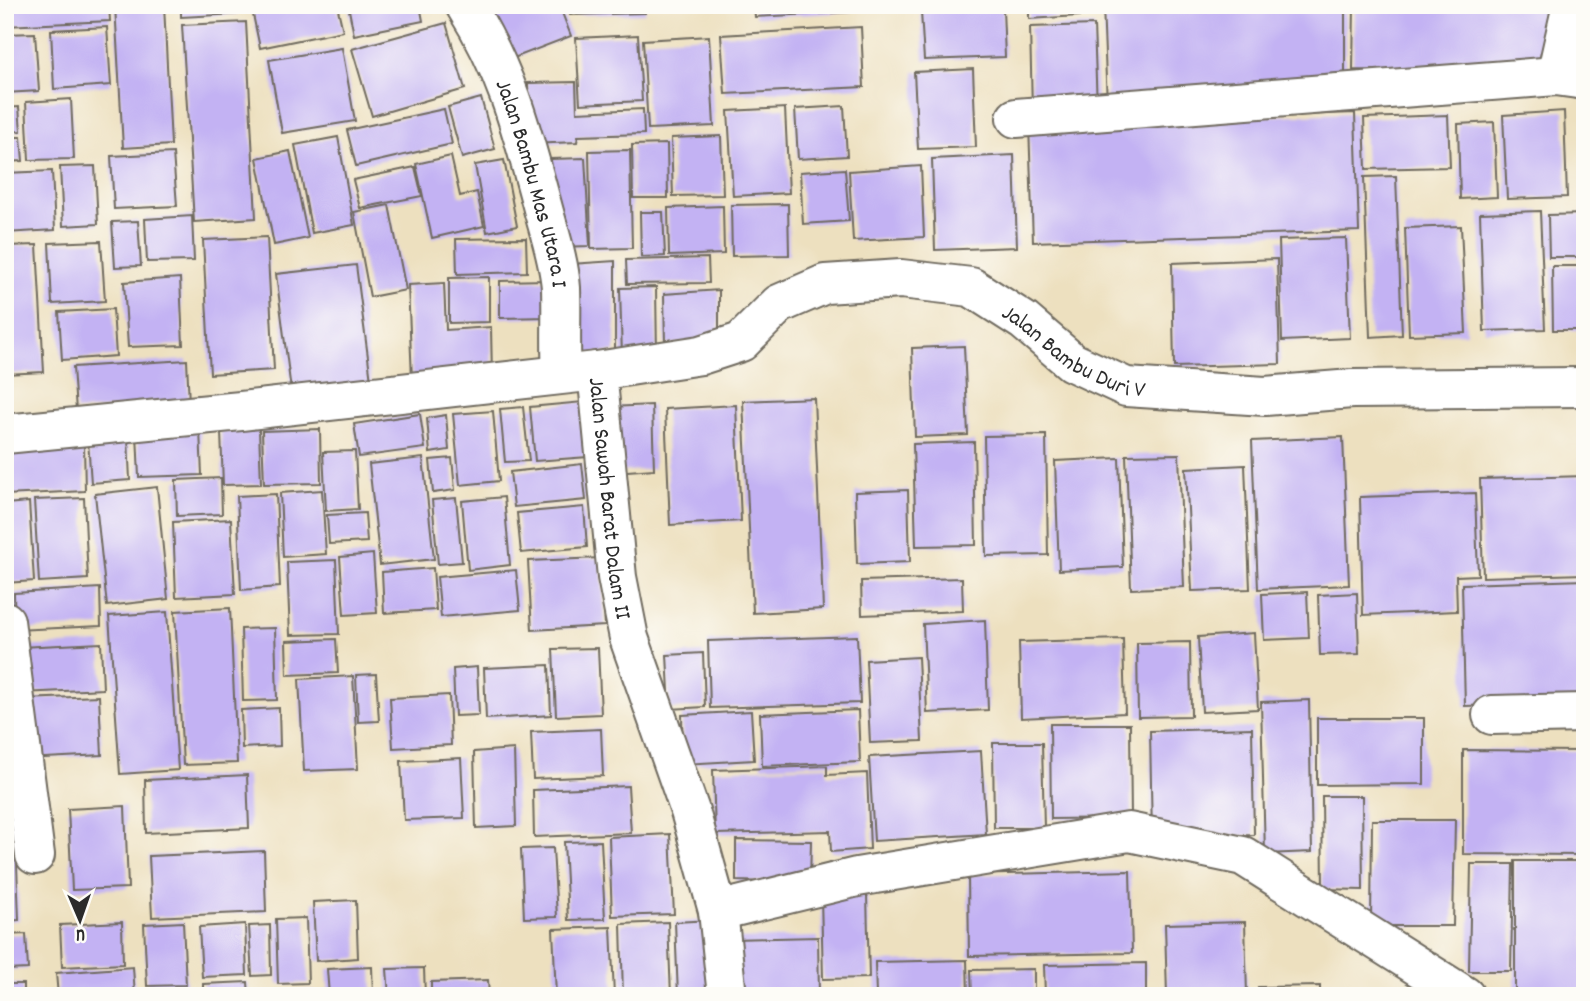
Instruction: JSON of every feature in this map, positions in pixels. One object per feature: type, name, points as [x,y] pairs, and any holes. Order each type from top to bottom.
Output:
[{"type":"street","name":"Jalan Bambu Mas Utara I","points":[[465,5],[481,30],[507,85],[520,122],[555,254],[561,287],[560,337],[580,373]]},
{"type":"street","points":[[1016,118],[1570,78],[1572,5]]},
{"type":"street","name":"Jalan Bambu Duri V","points":[[580,373],[701,355],[741,342],[779,304],[825,284],[901,279],[971,287],[1024,321],[1072,362],[1126,387],[1265,396],[1352,389],[1585,387]]},
{"type":"street","name":"Jalan Sawah Barat Dalam II","points":[[5,434],[254,410],[580,373],[629,638],[690,811],[718,911],[727,996]]},
{"type":"street","points":[[5,621],[35,855]]},
{"type":"street","points":[[1492,715],[1585,713]]},
{"type":"street","points":[[718,911],[856,877],[1129,832],[1243,856],[1465,996]]},
{"type":"building","points":[[5,5],[109,5],[110,21],[5,26]]},
{"type":"building","points":[[115,5],[164,5],[171,145],[123,148]]},
{"type":"building","points":[[181,5],[237,5],[238,14],[181,17]]},
{"type":"building","points":[[251,5],[337,5],[343,31],[260,48]]},
{"type":"building","points":[[348,5],[420,5],[423,21],[354,35]]},
{"type":"building","points":[[484,5],[559,5],[571,36],[506,61]]},
{"type":"building","points":[[569,5],[645,5],[645,13],[570,15]]},
{"type":"building","points":[[754,5],[851,5],[851,12],[755,17]]},
{"type":"building","points":[[1029,5],[1096,5],[1096,15],[1029,19]]},
{"type":"building","points":[[1103,5],[1345,5],[1345,87],[1107,104]]},
{"type":"building","points":[[1354,5],[1556,5],[1549,66],[1494,72],[1353,70]]},
{"type":"building","points":[[1003,9],[1005,57],[924,60],[921,12]]},
{"type":"building","points":[[246,22],[256,218],[194,222],[182,25]]},
{"type":"building","points":[[446,23],[465,89],[372,116],[352,49]]},
{"type":"building","points":[[1094,25],[1097,107],[1032,110],[1030,27]]},
{"type":"building","points":[[107,27],[111,85],[54,89],[51,30]]},
{"type":"building","points":[[861,27],[864,87],[725,94],[721,35]]},
{"type":"building","points":[[35,33],[39,91],[5,93],[5,34]]},
{"type":"building","points":[[638,35],[642,101],[580,104],[576,38]]},
{"type":"building","points":[[709,36],[714,126],[648,129],[643,40]]},
{"type":"building","points":[[342,48],[355,121],[282,133],[269,60]]},
{"type":"building","points":[[973,69],[976,147],[918,149],[914,72]]},
{"type":"building","points":[[576,82],[577,112],[643,109],[644,134],[578,136],[577,142],[529,144],[528,83]]},
{"type":"building","points":[[481,98],[495,149],[462,158],[448,107]]},
{"type":"building","points":[[71,99],[74,159],[29,160],[26,102]]},
{"type":"building","points":[[844,106],[847,156],[798,159],[795,109]]},
{"type":"building","points":[[19,107],[21,131],[5,132],[5,108]]},
{"type":"building","points":[[785,108],[789,193],[733,196],[728,111]]},
{"type":"building","points":[[444,109],[452,144],[356,166],[347,130]]},
{"type":"building","points":[[1564,111],[1567,197],[1507,199],[1503,115]]},
{"type":"building","points":[[1355,113],[1359,231],[1033,242],[1029,125]]},
{"type":"building","points":[[1448,115],[1450,167],[1366,169],[1364,118]]},
{"type":"building","points":[[1494,122],[1497,197],[1460,199],[1458,124]]},
{"type":"building","points":[[721,136],[723,195],[673,196],[671,138]]},
{"type":"building","points":[[5,137],[21,137],[23,161],[5,162]]},
{"type":"building","points":[[338,137],[354,225],[312,233],[295,145]]},
{"type":"building","points":[[667,144],[668,198],[633,198],[632,145]]},
{"type":"building","points":[[630,150],[632,248],[591,249],[589,151]]},
{"type":"building","points":[[290,151],[308,238],[274,245],[257,158]]},
{"type":"building","points":[[173,153],[177,206],[114,209],[111,156]]},
{"type":"building","points":[[1014,155],[1017,247],[935,250],[932,159]]},
{"type":"building","points":[[451,156],[460,196],[477,192],[484,226],[432,238],[416,164]]},
{"type":"building","points":[[585,158],[590,246],[556,247],[551,159]]},
{"type":"building","points":[[504,160],[517,226],[487,232],[475,165]]},
{"type":"building","points":[[95,166],[98,224],[63,226],[60,167]]},
{"type":"building","points":[[921,166],[924,237],[853,241],[849,171]]},
{"type":"building","points":[[415,167],[422,196],[360,208],[353,180]]},
{"type":"building","points":[[845,169],[849,221],[803,224],[800,172]]},
{"type":"building","points":[[52,171],[55,230],[5,233],[5,173]]},
{"type":"building","points":[[1396,176],[1402,335],[1370,337],[1364,177]]},
{"type":"building","points":[[788,204],[789,255],[732,256],[731,205]]},
{"type":"building","points":[[389,205],[406,290],[370,297],[354,212]]},
{"type":"building","points":[[723,206],[724,254],[669,256],[668,208]]},
{"type":"building","points":[[1540,211],[1545,329],[1484,331],[1480,213]]},
{"type":"building","points":[[640,212],[663,212],[665,256],[641,257]]},
{"type":"building","points":[[1585,214],[1585,257],[1549,257],[1548,215]]},
{"type":"building","points":[[192,216],[194,261],[147,262],[145,219]]},
{"type":"building","points":[[138,221],[141,266],[115,267],[112,222]]},
{"type":"building","points":[[1461,226],[1466,333],[1409,335],[1405,228]]},
{"type":"building","points":[[267,237],[274,370],[210,374],[203,240]]},
{"type":"building","points":[[526,238],[527,272],[457,274],[456,239]]},
{"type":"building","points":[[1346,238],[1350,338],[1282,341],[1279,240]]},
{"type":"building","points":[[101,241],[105,301],[52,304],[49,243]]},
{"type":"building","points":[[37,245],[44,372],[5,374],[5,246]]},
{"type":"building","points":[[708,258],[709,283],[627,284],[626,260]]},
{"type":"building","points":[[1277,259],[1280,364],[1174,367],[1172,263]]},
{"type":"building","points":[[615,261],[615,352],[579,354],[571,264]]},
{"type":"building","points":[[356,265],[372,388],[292,398],[276,274]]},
{"type":"building","points":[[1552,266],[1585,266],[1585,330],[1553,330]]},
{"type":"building","points":[[489,277],[489,322],[449,323],[449,278]]},
{"type":"building","points":[[180,278],[183,345],[128,347],[124,282]]},
{"type":"building","points":[[547,280],[548,317],[500,318],[500,281]]},
{"type":"building","points":[[444,283],[446,330],[491,327],[492,376],[412,379],[408,285]]},
{"type":"building","points":[[656,287],[657,356],[622,357],[620,288]]},
{"type":"building","points":[[719,290],[719,343],[665,344],[664,294]]},
{"type":"building","points":[[113,309],[116,356],[62,360],[59,312]]},
{"type":"building","points":[[964,346],[968,435],[915,437],[912,348]]},
{"type":"building","points":[[187,360],[189,404],[76,411],[73,367]]},
{"type":"building","points":[[814,398],[823,609],[753,613],[743,401]]},
{"type":"building","points":[[583,402],[588,457],[535,461],[530,407]]},
{"type":"building","points":[[652,405],[654,469],[614,472],[610,407]]},
{"type":"building","points":[[736,405],[741,521],[670,525],[665,409]]},
{"type":"building","points":[[523,407],[529,461],[505,462],[500,409]]},
{"type":"building","points":[[493,411],[499,481],[460,485],[453,414]]},
{"type":"building","points":[[420,414],[425,448],[359,457],[354,424]]},
{"type":"building","points":[[446,415],[449,450],[430,453],[427,418]]},
{"type":"building","points":[[259,429],[261,484],[223,485],[221,432]]},
{"type":"building","points":[[320,429],[321,483],[264,484],[262,431]]},
{"type":"building","points":[[200,430],[202,475],[139,477],[137,433]]},
{"type":"building","points":[[1046,435],[1048,555],[986,556],[984,436]]},
{"type":"building","points":[[1343,437],[1349,585],[1258,589],[1252,441]]},
{"type":"building","points":[[128,438],[130,480],[91,483],[88,440]]},
{"type":"building","points":[[974,442],[976,545],[916,546],[913,444]]},
{"type":"building","points":[[84,445],[85,491],[5,495],[5,448]]},
{"type":"building","points":[[355,451],[358,509],[326,511],[323,452]]},
{"type":"building","points":[[1179,454],[1184,587],[1131,589],[1126,455]]},
{"type":"building","points":[[423,458],[434,559],[380,565],[369,464]]},
{"type":"building","points":[[452,458],[455,490],[433,493],[430,460]]},
{"type":"building","points":[[1119,458],[1123,567],[1059,570],[1055,461]]},
{"type":"building","points":[[582,464],[586,500],[514,507],[510,472]]},
{"type":"building","points":[[1245,465],[1250,589],[1192,591],[1186,468]]},
{"type":"building","points":[[1585,476],[1585,574],[1483,577],[1480,479]]},
{"type":"building","points":[[221,478],[222,514],[177,516],[176,480]]},
{"type":"building","points":[[157,487],[168,599],[107,606],[95,494]]},
{"type":"building","points":[[322,490],[326,554],[283,557],[280,493]]},
{"type":"building","points":[[908,490],[910,562],[857,564],[855,492]]},
{"type":"building","points":[[1475,493],[1478,575],[1456,576],[1457,611],[1363,615],[1360,497]]},
{"type":"building","points":[[276,494],[280,587],[241,590],[237,496]]},
{"type":"building","points":[[504,497],[510,565],[468,570],[462,501]]},
{"type":"building","points":[[84,498],[88,579],[39,582],[34,500]]},
{"type":"building","points":[[456,498],[462,562],[438,564],[432,500]]},
{"type":"building","points":[[29,502],[34,581],[5,583],[5,504]]},
{"type":"building","points":[[584,507],[587,547],[521,553],[517,513]]},
{"type":"building","points":[[365,513],[367,542],[329,544],[327,515]]},
{"type":"building","points":[[231,519],[235,594],[176,597],[173,522]]},
{"type":"building","points":[[373,554],[377,613],[344,615],[340,557]]},
{"type":"building","points":[[601,558],[605,626],[532,630],[528,561]]},
{"type":"building","points":[[336,560],[339,634],[290,635],[287,562]]},
{"type":"building","points":[[433,568],[436,610],[384,613],[382,572]]},
{"type":"building","points":[[516,570],[520,610],[441,617],[437,577]]},
{"type":"building","points":[[962,578],[963,611],[862,615],[861,581]]},
{"type":"building","points":[[1585,580],[1585,702],[1465,706],[1462,584]]},
{"type":"building","points":[[100,588],[101,626],[15,630],[14,593]]},
{"type":"building","points":[[1307,592],[1309,638],[1264,640],[1262,594]]},
{"type":"building","points":[[1357,593],[1359,654],[1320,655],[1318,595]]},
{"type":"building","points":[[230,608],[237,763],[183,765],[175,611]]},
{"type":"building","points":[[167,612],[178,770],[120,774],[109,616]]},
{"type":"building","points":[[985,620],[988,710],[927,713],[923,624]]},
{"type":"building","points":[[275,628],[277,700],[243,701],[241,629]]},
{"type":"building","points":[[1254,633],[1258,709],[1202,712],[1198,637]]},
{"type":"building","points":[[857,636],[860,703],[710,708],[708,641]]},
{"type":"building","points":[[336,639],[338,673],[287,675],[286,641]]},
{"type":"building","points":[[1123,639],[1125,713],[1021,718],[1019,642]]},
{"type":"building","points":[[1190,642],[1191,716],[1138,717],[1137,643]]},
{"type":"building","points":[[101,643],[103,689],[23,693],[20,647]]},
{"type":"building","points":[[598,648],[601,714],[556,716],[553,649]]},
{"type":"building","points":[[703,653],[705,707],[670,709],[667,655]]},
{"type":"building","points":[[918,657],[922,741],[870,743],[866,660]]},
{"type":"building","points":[[549,665],[551,715],[486,719],[484,668]]},
{"type":"building","points":[[477,667],[479,715],[455,716],[453,669]]},
{"type":"building","points":[[376,674],[379,721],[358,722],[356,675]]},
{"type":"building","points":[[353,676],[358,769],[304,771],[299,679]]},
{"type":"building","points":[[449,695],[451,745],[393,748],[390,698]]},
{"type":"building","points":[[99,696],[102,755],[26,759],[24,699]]},
{"type":"building","points":[[1309,700],[1312,852],[1265,854],[1261,702]]},
{"type":"building","points":[[279,708],[280,746],[242,748],[241,710]]},
{"type":"building","points":[[858,710],[860,762],[762,766],[760,714]]},
{"type":"building","points":[[751,711],[754,760],[683,764],[682,715]]},
{"type":"building","points":[[1317,718],[1424,718],[1424,784],[1317,785]]},
{"type":"building","points":[[1050,724],[1130,724],[1131,818],[1051,819]]},
{"type":"building","points":[[1252,728],[1254,835],[1152,837],[1150,731]]},
{"type":"building","points":[[601,729],[603,776],[533,779],[531,732]]},
{"type":"building","points":[[993,743],[1042,743],[1044,828],[994,828]]},
{"type":"building","points":[[514,749],[516,826],[476,828],[474,752]]},
{"type":"building","points":[[1463,750],[1585,751],[1585,855],[1463,854]]},
{"type":"building","points":[[981,751],[986,834],[874,841],[869,757]]},
{"type":"building","points":[[461,758],[464,818],[404,820],[401,761]]},
{"type":"building","points":[[827,766],[827,775],[867,773],[870,849],[831,852],[830,831],[715,834],[713,770]]},
{"type":"building","points":[[247,775],[249,828],[146,833],[145,780]]},
{"type":"building","points":[[628,786],[631,833],[534,837],[533,790]]},
{"type":"building","points":[[1322,796],[1362,796],[1363,890],[1323,889]]},
{"type":"building","points":[[125,806],[128,888],[72,890],[68,809]]},
{"type":"building","points":[[15,809],[19,920],[5,921],[5,810]]},
{"type":"building","points":[[1372,820],[1455,820],[1453,926],[1371,926]]},
{"type":"building","points":[[670,834],[674,914],[612,916],[609,837]]},
{"type":"building","points":[[736,840],[811,841],[810,883],[736,881]]},
{"type":"building","points":[[601,841],[605,919],[568,920],[564,842]]},
{"type":"building","points":[[553,848],[557,917],[524,918],[521,849]]},
{"type":"building","points":[[264,851],[266,912],[152,917],[149,856]]},
{"type":"building","points":[[1515,861],[1585,861],[1585,996],[1515,996]]},
{"type":"building","points":[[1471,864],[1513,864],[1511,971],[1469,971]]},
{"type":"building","points":[[1130,871],[1132,953],[969,956],[968,875]]},
{"type":"building","points":[[867,894],[869,978],[823,979],[821,896]]},
{"type":"building","points":[[356,900],[358,958],[316,961],[313,902]]},
{"type":"building","points":[[306,918],[308,983],[278,984],[276,919]]},
{"type":"building","points":[[711,920],[715,996],[678,996],[675,922]]},
{"type":"building","points":[[122,922],[123,964],[62,967],[60,925]]},
{"type":"building","points":[[183,922],[186,985],[147,986],[144,924]]},
{"type":"building","points":[[668,922],[671,996],[623,996],[621,924]]},
{"type":"building","points":[[1245,922],[1247,996],[1167,996],[1165,924]]},
{"type":"building","points":[[245,924],[247,975],[202,977],[199,927]]},
{"type":"building","points":[[270,925],[271,975],[252,976],[249,926]]},
{"type":"building","points":[[611,927],[614,996],[556,996],[553,929]]},
{"type":"building","points":[[26,934],[28,969],[5,970],[5,935]]},
{"type":"building","points":[[818,937],[819,996],[734,996],[732,939]]},
{"type":"building","points":[[967,960],[968,996],[876,996],[875,962]]},
{"type":"building","points":[[1146,963],[1146,994],[1045,996],[1044,965]]},
{"type":"building","points":[[133,967],[135,996],[58,996],[56,973]]},
{"type":"building","points":[[372,967],[373,996],[329,996],[327,969]]},
{"type":"building","points":[[424,968],[425,996],[389,996],[387,969]]},
{"type":"building","points":[[1034,969],[1034,996],[972,996],[971,970]]},
{"type":"building","points":[[488,980],[489,996],[431,996],[431,982]]},
{"type":"building","points":[[248,982],[249,996],[203,996],[203,984]]},
{"type":"building","points":[[5,984],[23,984],[23,996],[5,996]]},
{"type":"building","points":[[1320,986],[1320,996],[1259,996],[1258,987]]},
{"type":"building","points":[[314,990],[314,996],[288,996],[288,991]]},
{"type":"building","points":[[1413,990],[1413,996],[1333,996],[1333,992]]}]
